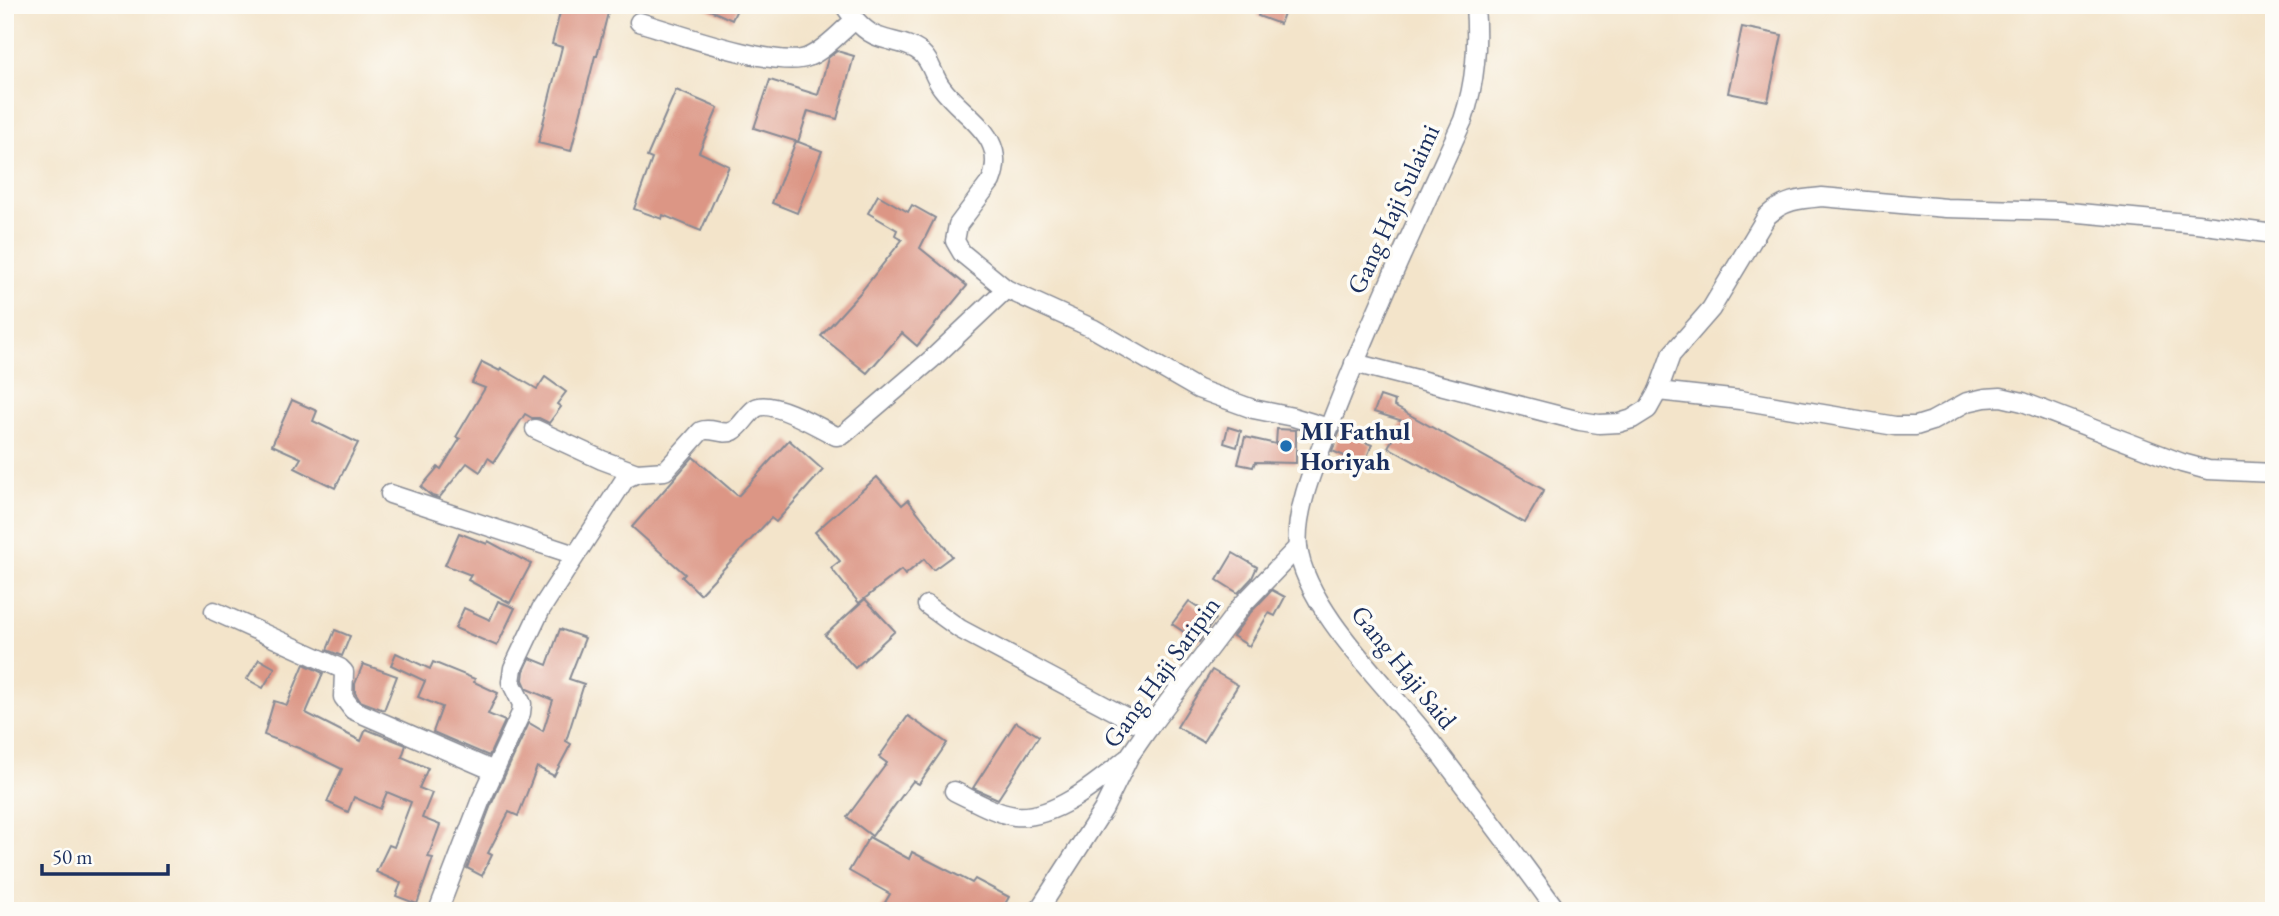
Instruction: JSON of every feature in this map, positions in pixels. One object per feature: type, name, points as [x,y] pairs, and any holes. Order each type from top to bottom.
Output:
[{"type":"street","points":[[844,5],[855,20],[878,37],[921,52],[941,87],[984,131],[991,142],[996,163],[991,181],[958,225],[955,241],[962,253],[1006,289],[1085,324],[1198,389],[1253,410],[1293,417],[1329,428]]},
{"type":"street","name":"Gang Haji Sulaimi","points":[[1329,428],[1353,363],[1471,97],[1477,62],[1475,5]]},
{"type":"street","points":[[639,22],[769,59],[794,61],[817,52],[855,20]]},
{"type":"street","points":[[1353,363],[1472,395],[1599,424],[1632,419],[1648,409],[1658,391],[1671,355],[1712,309],[1756,231],[1776,207],[1790,200],[1822,197],[1946,208],[2057,211],[2274,234]]},
{"type":"street","points":[[438,911],[522,709],[511,682],[513,668],[541,609],[625,479],[637,473],[664,471],[701,431],[708,429],[729,433],[757,407],[765,405],[836,436],[843,435],[933,358],[1006,289]]},
{"type":"street","points":[[1658,391],[1740,400],[1895,426],[1932,421],[1967,402],[2001,397],[2023,402],[2182,463],[2208,470],[2274,473]]},
{"type":"street","name":"Gang Haji Said","points":[[1329,428],[1310,474],[1300,519],[1298,547],[1308,580],[1331,620],[1422,731],[1557,911]]},
{"type":"street","points":[[535,429],[637,473]]},
{"type":"street","points":[[390,494],[575,555]]},
{"type":"street","name":"Gang Haji Saripin","points":[[1038,911],[1103,810],[1130,755],[1148,729],[1241,605],[1298,547]]},
{"type":"street","points":[[927,605],[960,629],[1148,729]]},
{"type":"street","points":[[214,611],[340,668],[344,673],[343,697],[354,710],[494,771]]},
{"type":"street","points":[[954,791],[993,810],[1015,816],[1049,812],[1103,778],[1130,755]]},
{"type":"building","points":[[562,5],[610,5],[571,151],[538,143],[562,47],[552,44]]},
{"type":"building","points":[[699,5],[739,5],[732,20]]},
{"type":"building","points":[[1262,5],[1287,5],[1280,24],[1258,16]]},
{"type":"building","points":[[1742,27],[1782,35],[1768,101],[1728,93]]},
{"type":"building","points":[[837,51],[854,56],[837,119],[808,111],[798,142],[754,128],[770,80],[818,95],[828,58]]},
{"type":"building","points":[[676,90],[718,108],[699,152],[729,166],[701,231],[663,215],[662,219],[634,209],[652,159],[647,157]]},
{"type":"building","points":[[796,141],[822,151],[797,213],[772,203]]},
{"type":"building","points":[[878,195],[908,212],[912,205],[935,218],[920,248],[967,286],[917,346],[902,333],[867,373],[821,336],[902,240],[895,235],[897,230],[868,213]]},
{"type":"building","points":[[482,362],[500,371],[501,368],[537,389],[545,377],[566,392],[557,404],[561,407],[549,423],[525,414],[494,462],[488,458],[480,472],[467,463],[439,498],[432,496],[421,487],[438,467],[441,469],[460,439],[456,437],[485,388],[472,383]]},
{"type":"building","points":[[1380,396],[1395,401],[1394,406],[1544,490],[1525,523],[1388,447],[1403,421],[1374,412]]},
{"type":"building","points":[[292,400],[317,411],[313,421],[358,443],[335,488],[295,468],[301,458],[272,445]]},
{"type":"building","points":[[1228,427],[1241,431],[1237,447],[1224,443]]},
{"type":"building","points":[[1277,429],[1296,430],[1296,463],[1255,462],[1253,467],[1238,464],[1245,437],[1276,444]]},
{"type":"building","points":[[1340,431],[1372,445],[1364,464],[1332,451]]},
{"type":"building","points":[[789,440],[823,470],[776,522],[771,518],[700,594],[682,577],[685,574],[632,527],[693,457],[738,496]]},
{"type":"building","points":[[877,477],[902,505],[908,500],[952,556],[933,570],[924,559],[905,575],[901,570],[859,603],[831,568],[840,561],[815,532]]},
{"type":"building","points":[[459,533],[487,544],[488,541],[531,564],[510,603],[468,580],[471,575],[445,565]]},
{"type":"building","points":[[1233,553],[1257,567],[1252,578],[1238,593],[1217,580]]},
{"type":"building","points":[[1272,590],[1285,597],[1275,616],[1269,613],[1249,646],[1233,636]]},
{"type":"building","points":[[865,599],[895,631],[855,668],[825,635]]},
{"type":"building","points":[[498,601],[515,608],[497,646],[455,628],[464,608],[490,620]]},
{"type":"building","points":[[1189,601],[1215,619],[1199,642],[1172,624]]},
{"type":"building","points":[[560,629],[585,638],[569,679],[584,684],[566,741],[571,744],[554,776],[537,767],[518,816],[509,812],[488,853],[492,855],[482,876],[467,868],[491,805],[529,723],[543,731],[553,700],[527,689],[523,680],[524,671],[530,658],[547,665]]},
{"type":"building","points":[[335,630],[350,636],[342,656],[327,650]]},
{"type":"building","points":[[396,653],[430,669],[433,662],[475,679],[474,682],[498,693],[488,714],[505,721],[489,756],[433,732],[442,707],[418,697],[425,681],[391,665]]},
{"type":"building","points":[[259,659],[275,668],[263,688],[247,679]]},
{"type":"building","points":[[304,664],[323,673],[306,713],[361,741],[366,729],[406,745],[402,757],[428,768],[419,788],[432,793],[422,818],[440,825],[428,857],[433,858],[417,904],[396,896],[401,883],[376,872],[389,845],[394,847],[411,802],[387,792],[380,809],[354,797],[348,812],[327,802],[342,769],[264,735],[274,701],[287,705]]},
{"type":"building","points":[[363,664],[397,676],[384,710],[360,701],[355,693],[355,684]]},
{"type":"building","points":[[1212,670],[1238,685],[1203,742],[1177,727]]},
{"type":"building","points":[[908,716],[947,743],[919,784],[913,781],[872,836],[847,817],[887,763],[879,757]]},
{"type":"building","points":[[1016,722],[1039,736],[998,799],[973,788]]},
{"type":"building","points":[[869,837],[909,859],[912,852],[972,883],[975,879],[1009,897],[1001,911],[880,911],[890,894],[849,871]]},
{"type":"place","name":"MI Fathul Horiyah","points":[[1286,446]]}]
